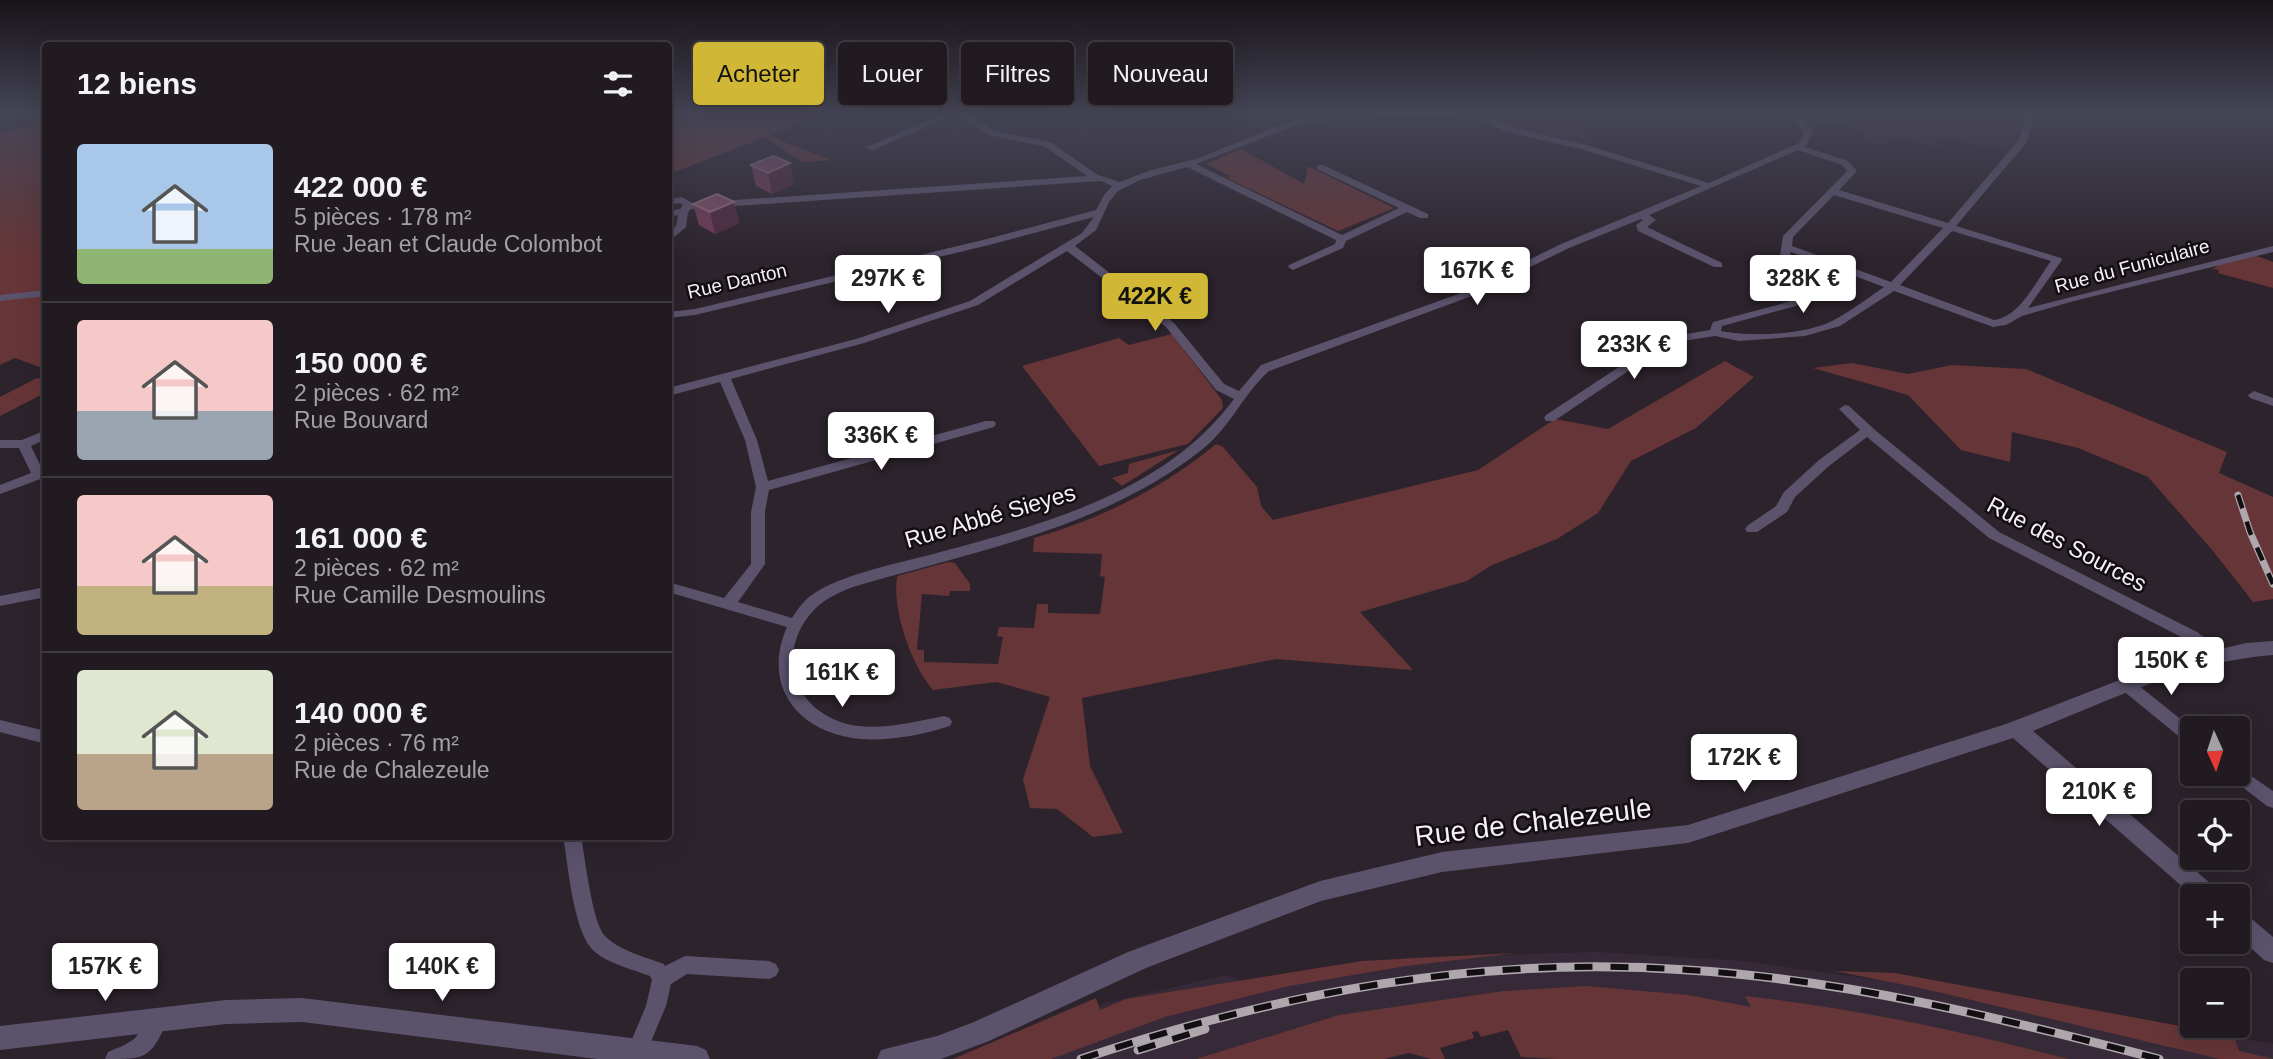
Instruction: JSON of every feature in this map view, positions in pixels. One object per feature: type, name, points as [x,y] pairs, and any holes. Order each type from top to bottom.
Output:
[{"type":"street","points":[[1072,161],[1097,179]]},
{"type":"street","points":[[672,213],[686,208],[1097,179],[1115,183],[1196,161]]},
{"type":"street","points":[[1631,161],[1710,186]]},
{"type":"street","name":"Rue Abbé Sieyes","points":[[796,624],[808,606],[827,592],[848,583],[1090,511],[1153,478],[1198,446],[1233,409],[1253,378],[1265,368],[1446,303],[1565,246],[1765,161]]},
{"type":"street","points":[[1715,333],[1717,324],[1792,304],[1800,298],[1802,288],[1785,256],[1788,236],[1852,171],[1850,166],[1837,161]]},
{"type":"street","points":[[1550,418],[1667,340],[1715,333],[1739,338],[1815,330],[1836,324],[1892,286],[1949,228],[2005,161]]},
{"type":"street","points":[[1190,164],[1342,239]]},
{"type":"street","points":[[1320,167],[1424,216]]},
{"type":"street","points":[[672,391],[860,341],[974,303],[1091,232],[1115,183]]},
{"type":"street","points":[[1830,191],[2057,260],[2018,314]]},
{"type":"street","points":[[672,201],[682,200],[686,208],[681,227],[672,235]]},
{"type":"street","points":[[1293,267],[1339,246],[1342,239],[1406,208]]},
{"type":"street","name":"Rue Danton","points":[[672,315],[695,312],[1100,212]]},
{"type":"street","points":[[1641,215],[1651,220],[1641,225],[1642,229],[1718,265]]},
{"type":"street","name":"Rue Danton","points":[[1058,224],[1081,224],[1091,232]]},
{"type":"street","points":[[1069,247],[1170,325],[1220,387],[1241,397]]},
{"type":"street","points":[[1786,247],[1892,286]]},
{"type":"street","name":"Rue du Funiculaire","points":[[1892,286],[1983,322],[2002,323],[2018,314],[2194,267],[2273,250]]},
{"type":"street","points":[[0,298],[42,293]]},
{"type":"street","points":[[725,379],[751,440],[763,487],[758,512],[758,564],[728,604]]},
{"type":"street","points":[[2254,395],[2273,402]]},
{"type":"street","name":"Rue des Sources","points":[[1845,409],[1870,433],[1994,535],[2192,636],[2219,656]]},
{"type":"street","points":[[763,487],[990,424]]},
{"type":"street","points":[[1752,529],[1783,509],[1789,495],[1824,463],[1861,434],[1870,433]]},
{"type":"street","points":[[0,444],[24,444],[42,436]]},
{"type":"street","points":[[0,490],[42,474],[24,444]]},
{"type":"street","points":[[672,588],[796,624],[784,650],[792,694],[814,717],[834,727],[888,733],[944,722]]},
{"type":"street","points":[[0,601],[42,593]]},
{"type":"street","name":"Rue de Chalezeule","points":[[890,1059],[937,1048],[980,1032],[1137,960],[1320,891],[1442,862],[1688,834],[2017,728],[2127,685],[2219,656],[2273,648]]},
{"type":"street","points":[[2127,685],[2180,727]]},
{"type":"street","points":[[0,726],[42,737]]},
{"type":"street","points":[[2017,728],[2195,884]]},
{"type":"street","points":[[2250,783],[2273,801]]},
{"type":"street","points":[[573,840],[588,923],[598,942],[620,956],[657,970],[662,979],[656,1006],[637,1051]]},
{"type":"street","points":[[2250,932],[2273,952]]},
{"type":"street","points":[[662,979],[685,965],[769,970]]},
{"type":"street","points":[[0,1038],[262,1009],[302,1010],[697,1059]]},
{"type":"street","points":[[115,1059],[137,1052],[158,1020]]},
{"type":"shaded area","points":[[0,161],[42,161],[42,368],[15,358],[0,365]]},
{"type":"shaded area","points":[[672,161],[702,161],[672,173]]},
{"type":"shaded area","points":[[1212,161],[1263,161],[1304,184],[1308,166],[1394,208],[1338,231],[1227,178],[1230,176],[1206,164]]},
{"type":"shaded area","points":[[2257,256],[2273,262],[2273,288],[2218,273],[2219,270],[2213,269],[2220,264]]},
{"type":"shaded area","points":[[1172,334],[1222,400],[1223,408],[1188,444],[1099,466],[1022,366],[1119,338],[1129,345]]},
{"type":"shaded area","points":[[1725,361],[1754,377],[1696,428],[1631,461],[1598,513],[1557,539],[1492,565],[1467,581],[1360,612],[1413,670],[1276,659],[1082,698],[1090,766],[1123,833],[1093,837],[1057,809],[1030,808],[1023,779],[1050,697],[996,682],[933,690],[917,666],[905,636],[897,605],[897,576],[948,562],[955,563],[970,584],[970,591],[950,591],[949,596],[922,594],[917,650],[924,650],[924,662],[998,664],[1003,637],[997,636],[999,627],[1034,628],[1037,604],[1048,604],[1048,613],[1100,614],[1105,577],[1100,576],[1102,554],[1033,552],[1034,538],[1107,512],[1175,475],[1216,444],[1223,447],[1257,487],[1261,506],[1273,520],[1478,470],[1555,419],[1608,429]]},
{"type":"shaded area","points":[[1852,363],[1908,374],[1952,365],[2026,369],[2227,452],[2219,473],[2273,497],[2273,599],[2253,602],[2213,551],[2148,477],[2078,448],[2012,432],[2010,462],[1961,450],[1908,395],[1813,368]]},
{"type":"shaded area","points":[[37,378],[42,379],[42,395],[0,416],[0,397]]},
{"type":"shaded area","points":[[1179,450],[1122,486],[1112,478],[1128,473],[1129,464]]},
{"type":"shaded area","points":[[1596,952],[1743,961],[2071,1007],[2180,1027],[2180,1038],[2240,1038],[2273,1044],[2273,1059],[1992,1059],[1339,1015],[1196,1059],[961,1059],[1106,1003],[1226,975],[1242,981],[1357,963],[1418,957]]},
{"type":"shaded area","points":[[1515,953],[1406,966],[1289,986],[1165,1017],[1051,1059],[953,1059],[1096,998],[1100,1010],[1126,999],[1362,961]]},
{"type":"shaded area","points":[[1835,971],[1895,973],[2180,1026],[2180,1038],[2235,1038],[2239,1051],[2273,1059],[2220,1059],[1925,989]]},
{"type":"shaded area","points":[[1586,986],[1688,995],[1751,1007],[1745,996],[1827,1007],[1948,1030],[2068,1059],[1557,1059],[1521,1057],[1508,1030],[1481,1037],[1478,1031],[1472,1032],[1474,1038],[1440,1048],[1445,1059],[1431,1059],[1409,1053],[1384,1059],[1196,1059],[1339,1015],[1504,991]]},
{"type":"building","points":[[760,161],[790,163],[768,173],[751,165]]},
{"type":"building","points":[[717,194],[734,202],[710,212],[693,204]]},
{"type":"railway","points":[[2238,495],[2250,532],[2273,584]]},
{"type":"railway","points":[[1081,1059],[1230,1015],[1380,984],[1532,968],[1610,967],[1688,970],[1807,982],[1925,1003],[2159,1059]]},
{"type":"railway","points":[[1138,1050],[1205,1029]]}]
